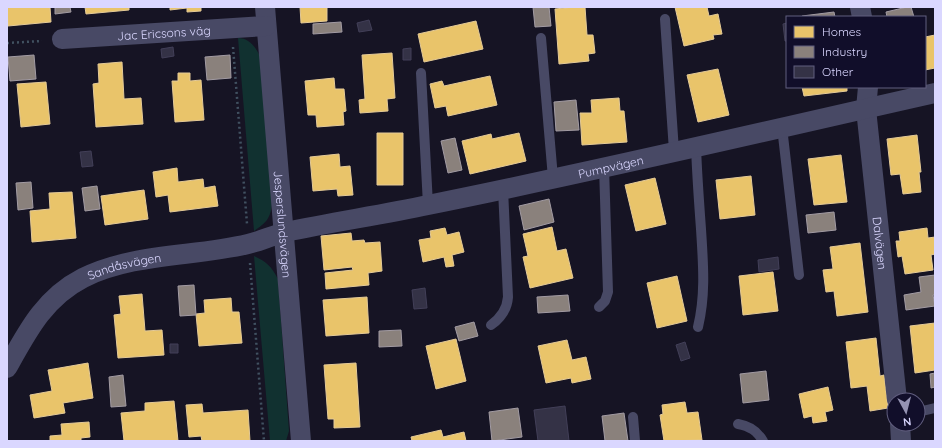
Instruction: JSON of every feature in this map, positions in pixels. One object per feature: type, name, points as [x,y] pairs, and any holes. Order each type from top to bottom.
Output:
[{"type":"street","name":"Jac Ericsons väg","points":[[62,39],[266,16]]},
{"type":"street","name":"Jesperslundsvägen","points":[[266,16],[301,441]]},
{"type":"street","name":"Dalvägen","points":[[868,88],[866,108],[896,392]]},
{"type":"street","name":"Pumpvägen","points":[[284,233],[503,189],[935,93]]},
{"type":"street","name":"Sandåsvägen","points":[[7,368],[29,328],[45,307],[60,292],[82,279],[107,268],[128,263],[248,244],[284,233]]},
{"type":"lane","points":[[665,19],[674,151]]},
{"type":"lane","points":[[541,38],[553,178]]},
{"type":"lane","points":[[420,73],[428,205]]},
{"type":"lane","points":[[782,127],[799,275]]},
{"type":"lane","points":[[696,147],[704,270],[703,303],[698,327]]},
{"type":"lane","points":[[599,307],[605,300],[608,292],[604,167]]},
{"type":"lane","points":[[491,325],[498,320],[508,305],[503,189]]},
{"type":"lane","points":[[633,417],[635,441]]},
{"type":"lane","points":[[738,424],[745,425],[753,429],[759,434],[763,441]]},
{"type":"path","points":[[7,43],[62,39]]},
{"type":"green space","points":[[238,38],[249,41],[260,57],[272,203],[267,220],[254,231]]},
{"type":"green space","points":[[254,256],[268,265],[278,279],[289,431],[286,441],[270,441]]},
{"type":"building: Homes","points":[[7,7],[50,7],[51,22],[8,26]]},
{"type":"building: Homes","points":[[85,7],[129,7],[129,10],[86,14]]},
{"type":"building: Homes","points":[[170,7],[201,7],[201,11],[187,12],[187,8],[170,10]]},
{"type":"building: Homes","points":[[300,7],[327,7],[327,21],[301,23]]},
{"type":"building: Homes","points":[[585,7],[587,35],[593,35],[595,53],[588,54],[589,61],[559,64],[555,9]]},
{"type":"building: Homes","points":[[675,7],[707,7],[709,16],[718,14],[722,34],[713,35],[714,39],[684,46]]},
{"type":"building: Homes","points":[[476,21],[483,49],[424,62],[418,34]]},
{"type":"building: Homes","points":[[935,35],[935,68],[926,70],[926,37]]},
{"type":"building: Homes","points":[[392,53],[395,98],[387,99],[388,111],[360,113],[359,100],[365,99],[362,55]]},
{"type":"building: Homes","points":[[122,62],[124,99],[141,98],[143,124],[96,127],[93,84],[99,83],[98,64]]},
{"type":"building: Homes","points":[[718,69],[729,115],[698,122],[687,75]]},
{"type":"building: Homes","points":[[178,73],[190,73],[190,81],[201,80],[204,120],[175,122],[172,81],[178,81]]},
{"type":"building: Homes","points":[[490,76],[497,105],[448,116],[446,106],[435,108],[430,84],[442,81],[444,86]]},
{"type":"building: Homes","points":[[334,78],[335,89],[344,89],[346,111],[343,112],[344,125],[317,127],[316,115],[308,115],[305,81]]},
{"type":"building: Homes","points":[[46,82],[50,124],[21,127],[17,84]]},
{"type":"building: Homes","points":[[802,88],[847,88],[847,91],[804,96]]},
{"type":"building: Homes","points":[[619,98],[620,111],[624,111],[627,142],[582,145],[580,113],[592,113],[591,100]]},
{"type":"building: Homes","points":[[377,133],[403,133],[403,185],[377,185]]},
{"type":"building: Homes","points":[[519,133],[526,161],[470,174],[462,141],[491,134],[492,139]]},
{"type":"building: Homes","points":[[917,135],[921,172],[919,172],[921,192],[903,194],[900,174],[891,175],[887,139]]},
{"type":"building: Homes","points":[[339,154],[340,167],[350,166],[353,195],[338,196],[337,189],[313,191],[310,157]]},
{"type":"building: Homes","points":[[841,155],[847,202],[814,205],[808,159]]},
{"type":"building: Homes","points":[[177,168],[178,182],[203,179],[204,188],[215,186],[218,206],[170,212],[168,195],[156,197],[153,172]]},
{"type":"building: Homes","points":[[751,176],[755,215],[720,219],[716,180]]},
{"type":"building: Homes","points":[[655,178],[666,224],[636,231],[625,185]]},
{"type":"building: Homes","points":[[144,190],[148,219],[105,225],[101,196]]},
{"type":"building: Homes","points":[[72,192],[76,238],[32,242],[30,211],[50,209],[49,193]]},
{"type":"building: Homes","points":[[552,227],[557,251],[566,249],[573,278],[530,288],[523,257],[528,256],[523,234]]},
{"type":"building: Homes","points":[[445,228],[447,235],[459,232],[464,252],[452,255],[454,266],[446,267],[444,257],[423,262],[419,240],[431,238],[430,231]]},
{"type":"building: Homes","points":[[927,228],[928,238],[935,237],[935,254],[931,255],[933,270],[905,274],[902,256],[898,257],[896,241],[900,241],[899,232]]},
{"type":"building: Homes","points":[[351,233],[352,241],[364,240],[365,243],[380,242],[382,271],[368,273],[369,285],[326,289],[325,273],[353,270],[352,267],[324,270],[321,236]]},
{"type":"building: Homes","points":[[860,243],[868,312],[837,316],[834,291],[826,292],[823,270],[833,269],[830,247]]},
{"type":"building: Homes","points":[[773,272],[778,311],[743,315],[739,276]]},
{"type":"building: Homes","points":[[677,276],[687,321],[657,328],[647,283]]},
{"type":"building: Homes","points":[[142,294],[145,331],[162,330],[164,355],[118,358],[114,315],[121,314],[119,296]]},
{"type":"building: Homes","points":[[367,297],[369,333],[326,336],[323,300]]},
{"type":"building: Homes","points":[[231,298],[232,312],[239,312],[242,343],[199,346],[196,314],[205,313],[204,300]]},
{"type":"building: Homes","points":[[935,323],[935,370],[915,373],[910,326]]},
{"type":"building: Homes","points":[[876,338],[880,376],[884,375],[886,408],[870,411],[867,386],[851,388],[846,342]]},
{"type":"building: Homes","points":[[456,339],[466,381],[436,389],[426,346]]},
{"type":"building: Homes","points":[[567,340],[572,360],[586,357],[591,379],[572,383],[571,378],[546,383],[538,346]]},
{"type":"building: Homes","points":[[88,363],[93,398],[63,403],[65,413],[34,418],[30,395],[52,391],[48,370]]},
{"type":"building: Homes","points":[[356,363],[360,427],[334,428],[334,419],[328,419],[324,365]]},
{"type":"building: Homes","points":[[828,387],[833,410],[825,412],[827,421],[813,423],[812,416],[804,418],[799,394]]},
{"type":"building: Homes","points":[[174,401],[178,441],[124,441],[121,413],[145,411],[145,403]]},
{"type":"building: Homes","points":[[685,402],[687,413],[698,412],[702,440],[664,441],[660,415],[663,414],[662,405]]},
{"type":"building: Homes","points":[[202,404],[203,413],[248,410],[250,441],[202,441],[201,436],[189,437],[186,405]]},
{"type":"building: Homes","points":[[89,422],[90,437],[81,438],[81,441],[50,441],[50,436],[62,435],[61,424]]},
{"type":"building: Homes","points":[[441,430],[443,437],[464,432],[466,441],[412,441],[411,437]]},
{"type":"building: Industry","points":[[55,7],[70,7],[71,12],[55,14]]},
{"type":"building: Industry","points":[[533,7],[549,7],[551,26],[535,27]]},
{"type":"building: Industry","points":[[911,7],[914,16],[887,16],[886,12]]},
{"type":"building: Industry","points":[[834,12],[835,16],[802,16]]},
{"type":"building: Industry","points":[[341,22],[342,32],[313,34],[313,24]]},
{"type":"building: Industry","points":[[34,55],[36,79],[10,81],[8,57]]},
{"type":"building: Industry","points":[[230,55],[231,78],[207,80],[205,57]]},
{"type":"building: Industry","points":[[576,100],[579,130],[556,131],[554,102]]},
{"type":"building: Industry","points":[[455,138],[462,170],[448,173],[441,141]]},
{"type":"building: Industry","points":[[31,182],[33,208],[18,210],[16,183]]},
{"type":"building: Industry","points":[[97,186],[100,209],[85,211],[82,188]]},
{"type":"building: Industry","points":[[549,199],[554,222],[524,230],[519,206]]},
{"type":"building: Industry","points":[[834,212],[836,230],[808,233],[806,215]]},
{"type":"building: Industry","points":[[935,275],[935,295],[933,295],[935,306],[906,310],[904,295],[921,292],[919,277]]},
{"type":"building: Industry","points":[[194,285],[196,315],[180,316],[178,286]]},
{"type":"building: Industry","points":[[568,295],[570,311],[538,313],[537,297]]},
{"type":"building: Industry","points":[[474,322],[478,336],[459,341],[455,327]]},
{"type":"building: Industry","points":[[401,330],[402,346],[379,347],[379,331]]},
{"type":"building: Industry","points":[[766,371],[769,400],[743,403],[740,374]]},
{"type":"building: Industry","points":[[935,373],[935,387],[931,388],[930,374]]},
{"type":"building: Industry","points":[[123,375],[126,406],[111,407],[109,377]]},
{"type":"building: Industry","points":[[518,408],[522,437],[492,441],[489,412]]},
{"type":"building: Industry","points":[[624,413],[628,441],[605,441],[602,416]]},
{"type":"building: Other","points":[[369,20],[372,30],[359,32],[357,23]]},
{"type":"building: Other","points":[[786,23],[786,41],[785,41],[783,24]]},
{"type":"building: Other","points":[[173,47],[174,56],[162,58],[161,49]]},
{"type":"building: Other","points":[[411,48],[411,60],[403,60],[403,49]]},
{"type":"building: Other","points":[[91,151],[93,166],[82,167],[80,152]]},
{"type":"building: Other","points":[[778,257],[779,269],[759,272],[758,260]]},
{"type":"building: Other","points":[[425,288],[427,308],[414,309],[412,290]]},
{"type":"building: Other","points":[[685,342],[690,358],[681,361],[676,345]]},
{"type":"building: Other","points":[[170,344],[178,344],[178,353],[170,353]]},
{"type":"building: Other","points":[[565,406],[569,441],[538,441],[534,410]]}]
